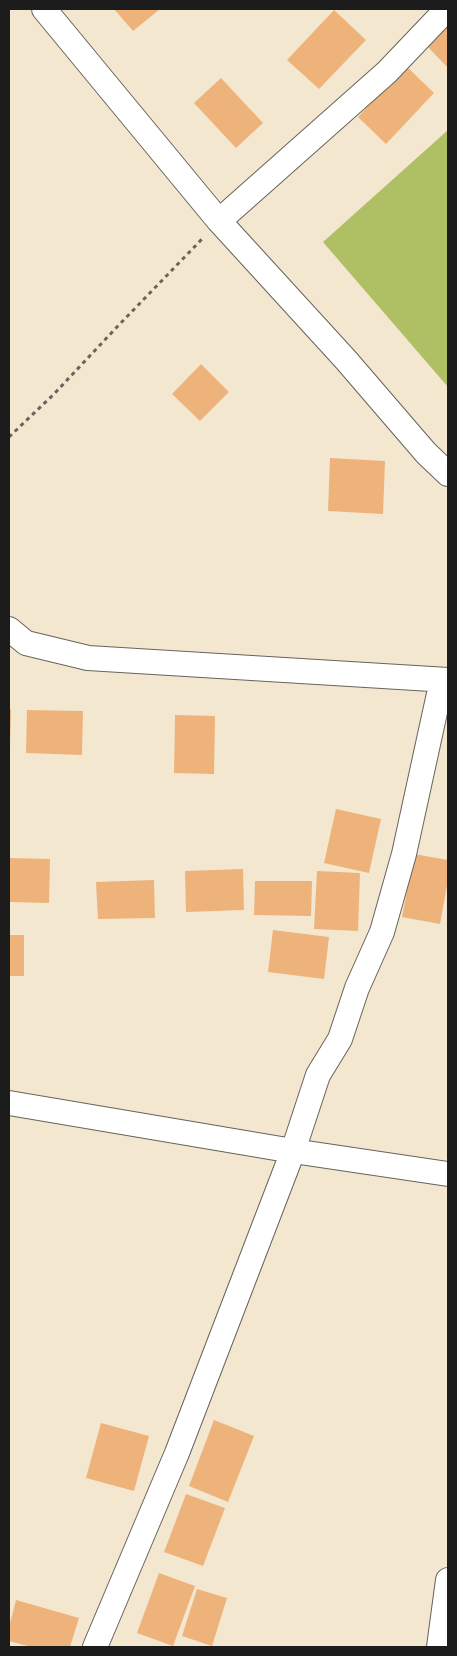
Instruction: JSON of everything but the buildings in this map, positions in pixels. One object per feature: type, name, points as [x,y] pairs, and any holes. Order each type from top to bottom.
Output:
[{"type":"street","points":[[44,9],[219,221],[346,360],[426,453],[448,474]]},
{"type":"street","points":[[219,221],[387,72],[447,9]]},
{"type":"street","points":[[9,629],[26,643],[88,658],[445,680],[404,854],[382,932],[357,988],[340,1039],[318,1075],[293,1150],[176,1453],[94,1647]]},
{"type":"street","points":[[9,1103],[448,1174]]},
{"type":"street","points":[[439,1647],[448,1580]]},
{"type":"path","points":[[9,437],[54,394],[219,221]]},
{"type":"green space","points":[[448,130],[448,387],[323,242]]}]
